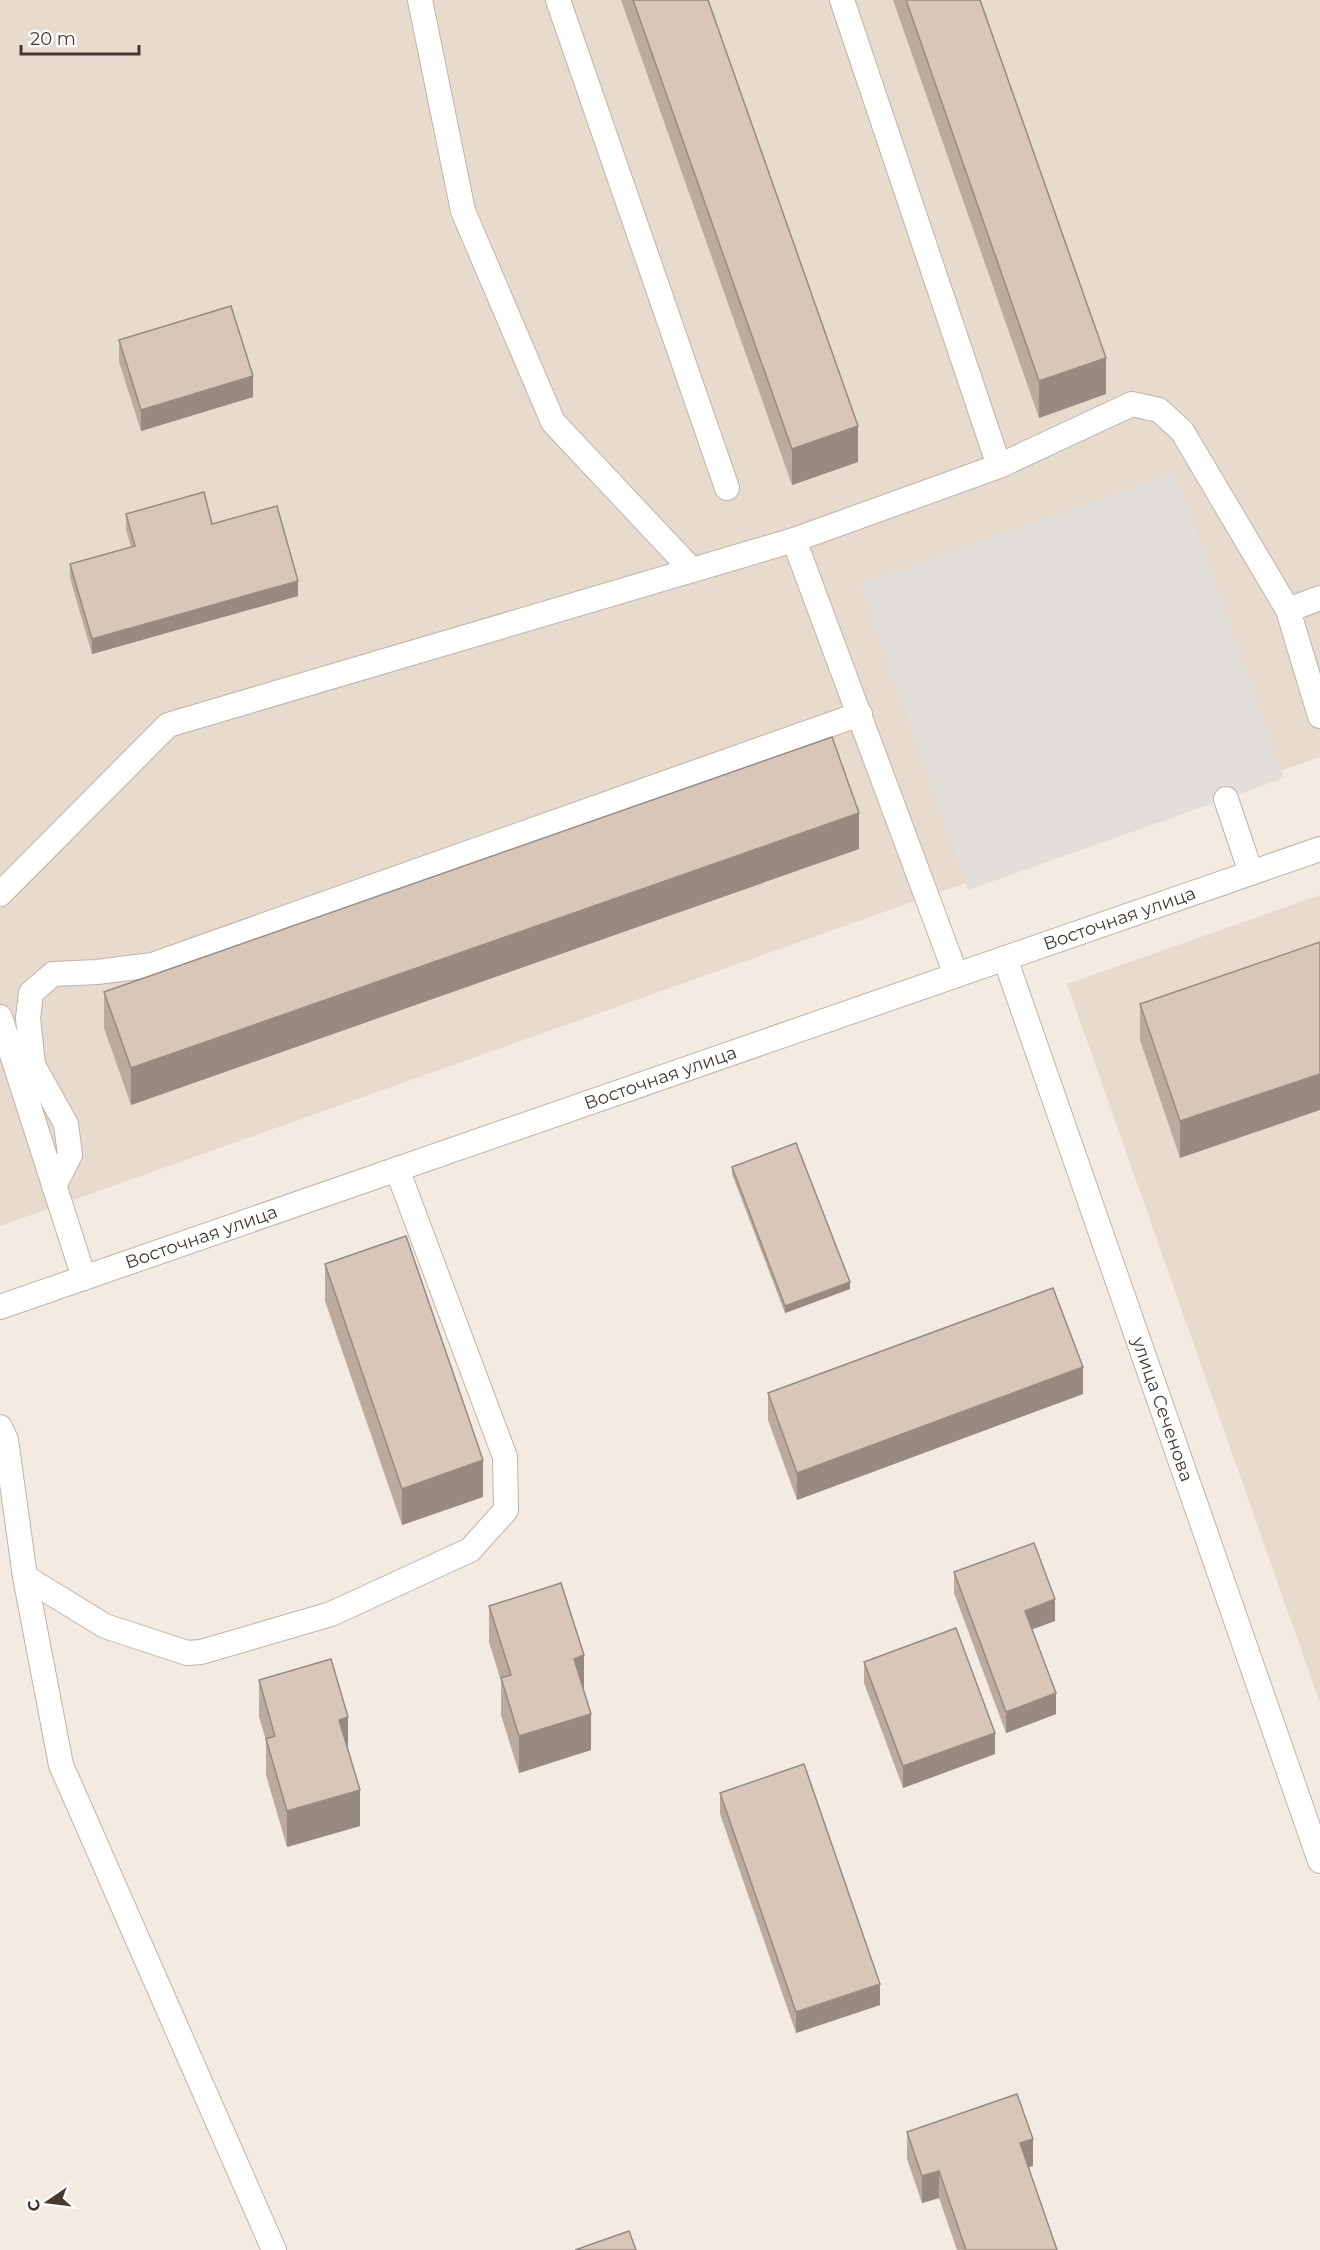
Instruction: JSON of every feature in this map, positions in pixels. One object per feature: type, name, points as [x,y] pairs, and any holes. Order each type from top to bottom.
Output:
[{"type":"lane","points":[[420,0],[463,211],[553,422],[692,570]]},
{"type":"lane","points":[[558,0],[727,489]]},
{"type":"lane","points":[[842,0],[999,466]]},
{"type":"lane","points":[[0,894],[168,725],[794,540],[999,466],[1132,404],[1159,410],[1182,431],[1288,610],[1320,716]]},
{"type":"lane","points":[[794,540],[956,975]]},
{"type":"lane","points":[[1288,610],[1320,598]]},
{"type":"lane","points":[[54,1186],[70,1155],[66,1124],[33,1065],[28,1018],[31,993],[53,974],[152,965],[860,714]]},
{"type":"lane","points":[[1226,799],[1251,873]]},
{"type":"lane","name":"Восточная улица","points":[[0,1307],[1320,849]]},
{"type":"lane","name":"улица Сеченова","points":[[1005,958],[1320,1862]]},
{"type":"lane","points":[[0,1017],[84,1278]]},
{"type":"lane","points":[[25,1577],[105,1626],[187,1653],[201,1652],[331,1614],[470,1550],[506,1510],[505,1457],[397,1169]]},
{"type":"lane","points":[[0,1427],[6,1440],[25,1577],[61,1765],[274,2250]]},
{"type":"shaded area","points":[[0,0],[1320,0],[1320,757],[0,1226]]},
{"type":"shaded area","points":[[1176,472],[1284,778],[968,890],[860,584]]},
{"type":"shaded area","points":[[1320,895],[1320,1703],[1067,984]]},
{"type":"building","points":[[633,0],[708,0],[858,426],[792,449]]},
{"type":"building","points":[[906,0],[980,0],[1106,358],[1039,381]]},
{"type":"building","points":[[231,306],[253,376],[141,410],[119,340]]},
{"type":"building","points":[[204,492],[212,524],[277,506],[298,581],[92,639],[70,564],[135,546],[126,514]]},
{"type":"building","points":[[832,737],[859,813],[131,1068],[104,992]]},
{"type":"building","points":[[1320,942],[1320,1074],[1180,1121],[1140,1004]]},
{"type":"building","points":[[796,1143],[850,1282],[785,1306],[732,1167]]},
{"type":"building","points":[[406,1236],[483,1460],[402,1489],[325,1264]]},
{"type":"building","points":[[1053,1288],[1083,1367],[797,1473],[768,1393]]},
{"type":"building","points":[[1034,1543],[1055,1599],[1025,1611],[1056,1693],[1006,1712],[954,1572]]},
{"type":"building","points":[[561,1583],[584,1655],[574,1659],[591,1714],[519,1736],[501,1678],[511,1675],[489,1606]]},
{"type":"building","points":[[956,1628],[995,1733],[903,1766],[864,1662]]},
{"type":"building","points":[[331,1659],[348,1717],[339,1720],[360,1790],[287,1811],[266,1739],[275,1736],[259,1680]]},
{"type":"building","points":[[804,1764],[880,1984],[796,2012],[720,1793]]},
{"type":"building","points":[[1017,2094],[1033,2139],[1020,2143],[1057,2250],[966,2250],[939,2171],[922,2176],[907,2132]]},
{"type":"building","points":[[629,2231],[636,2250],[575,2250]]}]
